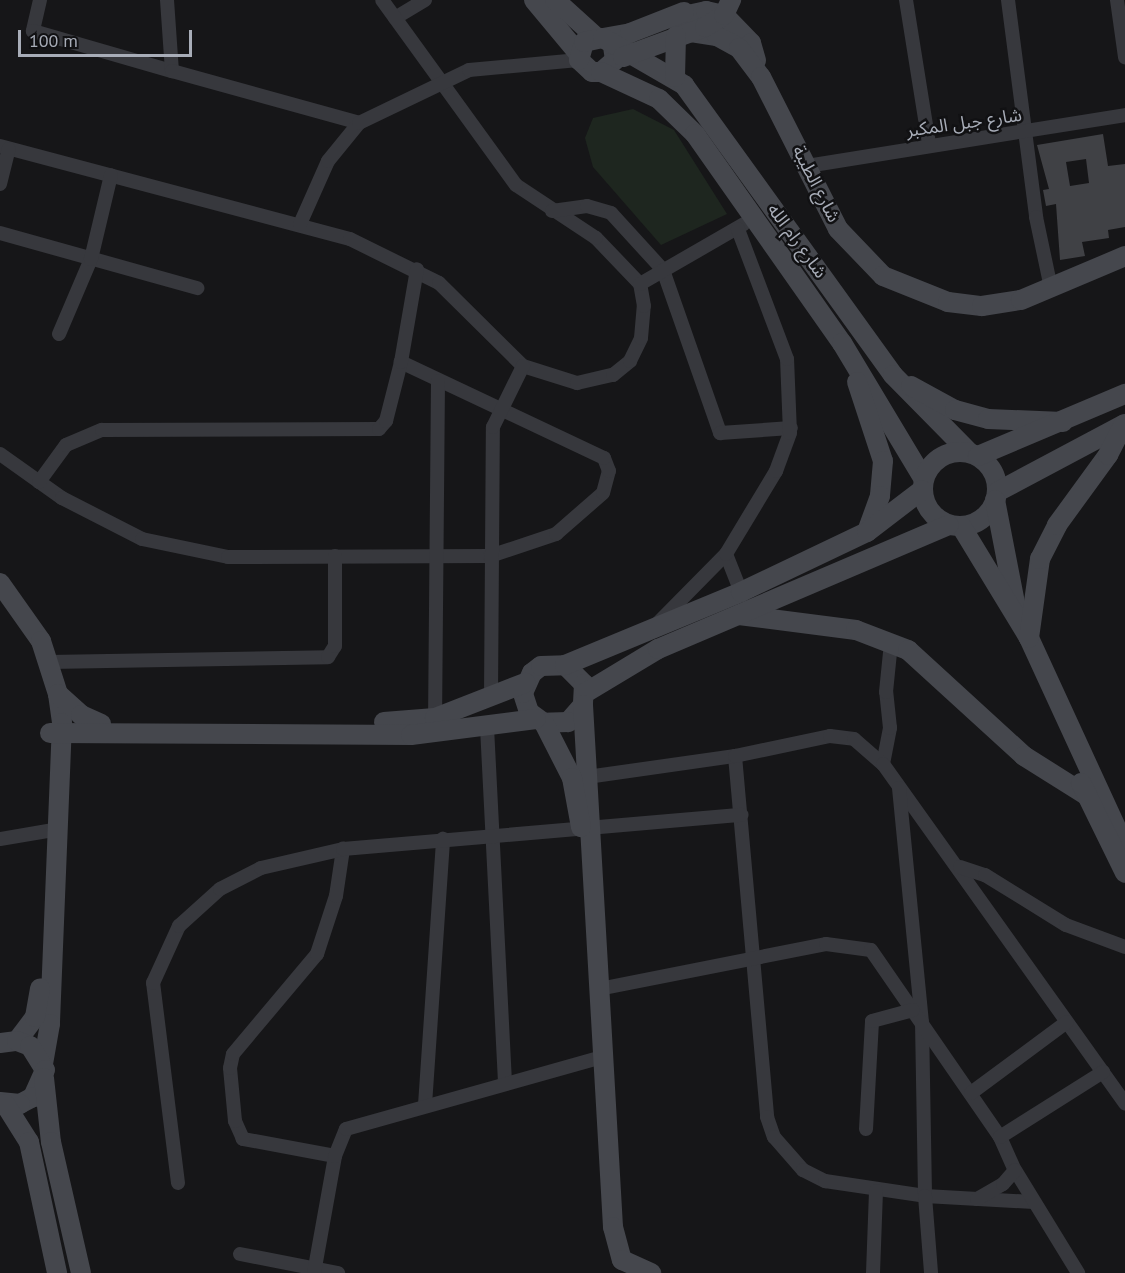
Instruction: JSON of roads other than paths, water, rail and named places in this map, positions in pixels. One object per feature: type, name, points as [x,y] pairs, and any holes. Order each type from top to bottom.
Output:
[{"type":"street","points":[[40,0],[33,31],[359,123]]},
{"type":"street","points":[[167,0],[172,71]]},
{"type":"street","points":[[0,184],[5,148],[300,224],[350,239],[417,269],[439,283],[523,366],[577,383],[600,380],[624,368],[644,327],[640,285],[596,237],[552,211],[516,185],[439,83],[382,0]]},
{"type":"street","points":[[395,18],[425,0]]},
{"type":"street","points":[[534,0],[592,72],[610,51],[680,29]]},
{"type":"street","name":"شارع رام الله","points":[[555,0],[680,117],[745,222],[842,343],[923,484]]},
{"type":"street","points":[[579,57],[584,42],[610,51],[680,29],[704,0]]},
{"type":"street","points":[[906,0],[929,144]]},
{"type":"street","points":[[1008,0],[1028,132],[1036,217],[1051,288]]},
{"type":"street","points":[[1117,0],[1125,57]]},
{"type":"street","name":"شارع الطيبة","points":[[680,29],[706,10],[727,7],[751,42],[761,77],[838,229],[884,276],[948,302],[982,306],[1021,300],[1125,256]]},
{"type":"street","points":[[675,77],[680,29]]},
{"type":"street","name":"شارع الطيبة","points":[[680,29],[728,40],[761,77]]},
{"type":"street","name":"شارع رام الله","points":[[610,51],[675,77],[694,98],[893,375],[974,454]]},
{"type":"street","points":[[300,224],[324,168],[359,123],[439,83],[484,67],[579,57]]},
{"type":"street","name":"شارع جبل المكبر","points":[[807,165],[1125,115]]},
{"type":"street","points":[[59,334],[91,259],[111,175]]},
{"type":"street","points":[[552,211],[587,206],[611,213],[663,270],[720,433],[791,428]]},
{"type":"street","points":[[640,285],[745,222],[787,359],[791,428],[776,471],[726,554],[652,629]]},
{"type":"street","points":[[0,233],[197,288]]},
{"type":"street","points":[[39,482],[66,445],[102,430],[379,429],[386,421],[401,362],[417,269]]},
{"type":"street","points":[[842,343],[883,461],[880,496],[867,532]]},
{"type":"street","points":[[0,454],[39,482],[106,522],[161,546],[228,557],[490,556],[556,534],[603,493],[609,471],[603,458],[497,410],[401,362]]},
{"type":"street","points":[[491,696],[490,556],[493,427],[497,410],[523,366]]},
{"type":"street","points":[[893,375],[955,410],[1018,423],[1063,422]]},
{"type":"street","points":[[435,725],[438,381]]},
{"type":"street","points":[[435,725],[491,696],[525,683],[542,666],[565,665],[741,592],[867,532],[923,484],[943,456],[974,454],[1063,422],[1125,394]]},
{"type":"street","points":[[56,728],[435,725],[487,727],[540,721],[568,722],[584,699],[658,649],[955,526],[983,517],[996,496],[1124,424]]},
{"type":"street","points":[[1029,638],[1040,559],[1057,525],[1108,455],[1124,424]]},
{"type":"street","points":[[974,454],[991,471],[1018,619]]},
{"type":"street","points":[[923,484],[929,509],[955,526],[1029,638],[1125,847]]},
{"type":"street","points":[[726,554],[741,592]]},
{"type":"street","points":[[49,662],[328,657],[335,646],[335,556]]},
{"type":"street","points":[[0,583],[28,616],[49,662],[58,693],[50,1024],[44,1070],[53,1153],[81,1273]]},
{"type":"street","points":[[2,601],[24,627],[43,668],[61,754],[39,1001],[30,1026],[5,1042]]},
{"type":"street","points":[[739,615],[847,629],[908,650],[965,698],[1024,756],[1086,795]]},
{"type":"street","points":[[883,764],[890,728],[886,692],[891,643]]},
{"type":"street","points":[[565,665],[580,676],[584,699],[581,778],[591,858],[616,1246],[627,1265],[651,1273]]},
{"type":"street","points":[[525,683],[525,703],[581,778]]},
{"type":"street","points":[[58,693],[96,729]]},
{"type":"street","points":[[1068,726],[1072,759],[1086,795],[1125,873]]},
{"type":"street","points":[[487,727],[496,838],[505,1080]]},
{"type":"street","points":[[61,754],[96,729]]},
{"type":"street","points":[[581,778],[735,756],[840,736],[854,739],[883,764],[960,867],[1125,1103]]},
{"type":"street","points":[[735,756],[756,955],[769,1127],[793,1160],[813,1177],[876,1191],[976,1200],[1034,1202]]},
{"type":"street","points":[[899,786],[922,1022],[925,1196],[932,1273]]},
{"type":"street","points":[[178,1183],[152,1005],[153,983],[168,945],[190,913],[241,876],[343,849],[443,839],[496,838],[742,815]]},
{"type":"street","points":[[0,839],[53,830]]},
{"type":"street","points":[[425,1105],[443,839]]},
{"type":"street","points":[[335,1155],[243,1139],[235,1121],[230,1068],[233,1054],[317,954],[336,896],[343,849]]},
{"type":"street","points":[[960,867],[985,875],[1066,925],[1125,948]]},
{"type":"street","points":[[599,989],[756,955],[838,943],[861,946],[877,953],[1000,1137],[1015,1170],[1078,1273]]},
{"type":"street","points":[[866,1129],[872,1021],[913,1010]]},
{"type":"street","points":[[971,1093],[1067,1022]]},
{"type":"street","points":[[5,1042],[36,1051],[44,1070],[33,1097],[2,1103],[29,1142],[57,1273]]},
{"type":"street","points":[[314,1271],[335,1155],[346,1129],[505,1080],[603,1057]]},
{"type":"street","points":[[1000,1137],[1103,1072]]},
{"type":"street","points":[[976,1200],[1004,1184],[1015,1170]]},
{"type":"street","points":[[873,1273],[876,1191]]},
{"type":"street","points":[[240,1254],[314,1271],[338,1273]]}]
